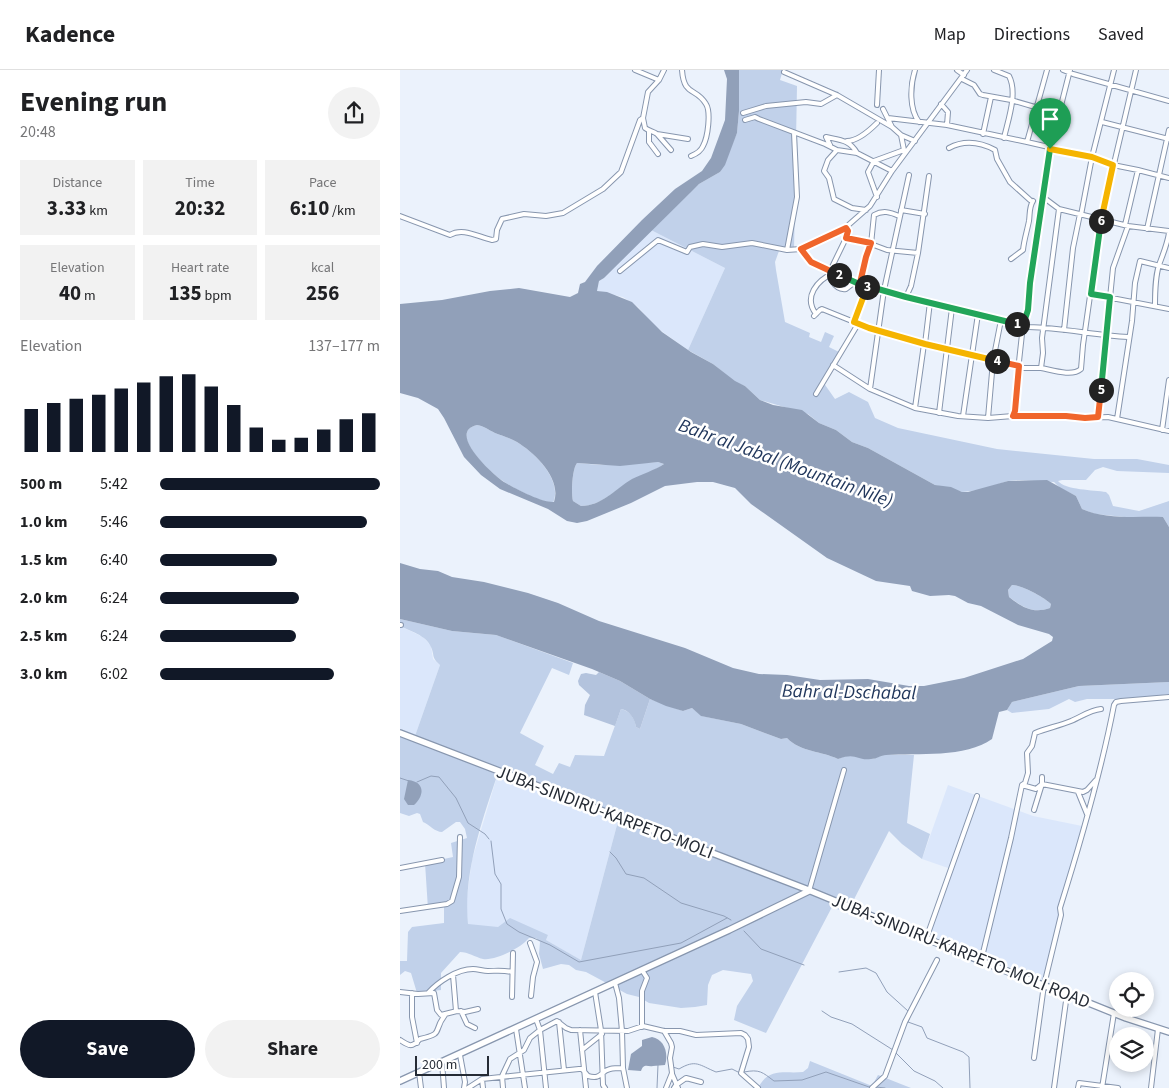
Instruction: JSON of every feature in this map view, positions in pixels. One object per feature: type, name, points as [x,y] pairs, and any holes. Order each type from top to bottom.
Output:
[{"type":"main road","name":"JUBA-SINDIRU-KARPETO-MOLI","points":[[400,733],[809,891]]},
{"type":"main road","name":"JUBA-SINDIRU-KARPETO-MOLI ROAD","points":[[809,891],[1060,993],[1109,1011]]},
{"type":"main road","points":[[400,1081],[740,926],[809,891]]},
{"type":"main road","name":"JUBA-SINDIRU-KARPETO-MOLI ROAD","points":[[1125,1017],[1169,1032]]},
{"type":"street","points":[[635,70],[658,80]]},
{"type":"street","points":[[400,216],[450,235],[455,232],[464,231],[480,237],[496,239],[497,230],[502,219],[524,214],[546,216],[563,213],[603,189],[621,172],[640,120],[643,118],[648,92],[664,70]]},
{"type":"street","points":[[682,70],[685,85],[702,99],[708,110],[709,120],[703,146],[696,154],[691,156]]},
{"type":"street","points":[[876,105],[878,70]]},
{"type":"street","points":[[915,70],[912,108],[914,116],[919,122]]},
{"type":"street","points":[[958,70],[964,74],[980,94],[1011,100],[1059,114]]},
{"type":"street","points":[[994,70],[1011,77],[1011,100],[1004,138]]},
{"type":"street","points":[[1027,142],[1047,70]]},
{"type":"street","points":[[1063,70],[1169,101]]},
{"type":"street","points":[[1064,330],[1074,248],[1092,157],[1114,70]]},
{"type":"street","points":[[832,272],[819,281],[811,298],[815,315],[822,309],[878,331],[994,361],[1070,373],[1080,371],[1101,219],[1136,70]]},
{"type":"street","points":[[1013,416],[1023,325],[1028,310],[1030,283],[1050,149],[1070,71]]},
{"type":"street","points":[[784,72],[837,95],[915,141]]},
{"type":"street","points":[[620,271],[658,240],[687,252],[690,247],[703,244],[722,247],[752,243],[787,250],[801,249],[846,228],[877,197],[905,151],[915,141],[964,74]]},
{"type":"street","points":[[743,113],[766,106],[806,102],[821,104],[837,95]]},
{"type":"street","points":[[983,134],[991,97]]},
{"type":"street","points":[[941,104],[948,112],[947,125]]},
{"type":"street","points":[[883,109],[892,127]]},
{"type":"street","points":[[745,120],[755,117],[837,150],[857,154],[892,170]]},
{"type":"street","points":[[643,118],[649,142],[658,154]]},
{"type":"street","points":[[888,118],[947,125],[1027,142],[1169,178]]},
{"type":"street","points":[[1102,122],[1168,139]]},
{"type":"street","points":[[830,146],[826,138],[852,141],[877,123]]},
{"type":"street","points":[[637,130],[647,129],[653,131],[671,150]]},
{"type":"street","points":[[1147,229],[1169,130]]},
{"type":"street","points":[[787,250],[796,204],[794,133]]},
{"type":"street","points":[[657,134],[688,139]]},
{"type":"street","points":[[901,134],[905,151]]},
{"type":"street","points":[[846,141],[854,147],[857,154]]},
{"type":"street","points":[[949,148],[954,145],[970,142],[995,150],[997,159],[1010,182],[1032,201],[1023,240],[1023,250],[1011,259]]},
{"type":"street","points":[[837,150],[827,162],[824,171],[829,178],[834,199],[852,208],[866,210]]},
{"type":"street","points":[[877,197],[868,172],[874,161],[905,151]]},
{"type":"street","points":[[1098,417],[1113,268],[1126,226],[1138,170]]},
{"type":"street","points":[[870,389],[884,290],[909,175]]},
{"type":"street","points":[[906,297],[911,286],[918,253],[929,176]]},
{"type":"street","points":[[1043,197],[1059,209],[1126,226],[1169,232]]},
{"type":"street","points":[[848,206],[854,219]]},
{"type":"street","points":[[1041,368],[1043,327],[1059,209]]},
{"type":"street","points":[[860,283],[871,244],[874,215],[880,212],[925,214]]},
{"type":"street","points":[[1155,306],[1155,289],[1159,266],[1166,250],[1169,226]]},
{"type":"street","points":[[846,228],[848,231],[832,272],[832,281],[838,288],[846,288],[855,282]]},
{"type":"street","points":[[846,238],[893,251],[918,253]]},
{"type":"street","points":[[801,249],[811,262],[832,272],[855,282],[906,297],[1023,325],[1106,336],[1128,337]]},
{"type":"street","points":[[1117,419],[1140,261],[1169,268]]},
{"type":"street","points":[[816,394],[856,323],[868,285]]},
{"type":"street","points":[[1091,294],[1169,309]]},
{"type":"street","points":[[915,408],[930,302]]},
{"type":"street","points":[[939,413],[952,308]]},
{"type":"street","points":[[963,416],[978,314]]},
{"type":"street","points":[[988,418],[994,361],[1001,320]]},
{"type":"street","points":[[833,365],[870,389],[915,408],[939,413],[988,418],[1013,416],[1098,417],[1117,419],[1169,431]]},
{"type":"street","points":[[1162,430],[1169,380]]},
{"type":"street","points":[[1034,1058],[1044,985],[1061,916],[1060,908],[1097,779],[1115,703],[1169,697]]},
{"type":"street","points":[[981,961],[1022,785],[1026,783],[1027,753],[1032,746],[1035,733],[1045,728],[1070,722],[1094,710],[1101,710]]},
{"type":"street","points":[[809,891],[844,770]]},
{"type":"street","points":[[1034,810],[1042,778]]},
{"type":"street","points":[[1078,792],[1087,790],[1097,779]]},
{"type":"street","points":[[1042,784],[1061,789],[1073,789],[1078,792],[1087,814]]},
{"type":"street","points":[[1022,785],[1036,789],[1042,784]]},
{"type":"street","points":[[926,939],[977,796]]},
{"type":"street","points":[[400,911],[446,904],[452,901],[459,877],[460,837]]},
{"type":"street","points":[[400,868],[442,860]]},
{"type":"street","points":[[530,943],[537,962],[533,976],[531,996]]},
{"type":"street","points":[[512,997],[513,953]]},
{"type":"street","points":[[872,1088],[885,1076],[905,1022],[937,960]]},
{"type":"street","points":[[428,993],[437,984],[453,975],[470,969],[512,972]]},
{"type":"street","points":[[642,970],[647,978],[642,991],[642,1027]]},
{"type":"street","points":[[453,975],[456,1011]]},
{"type":"street","points":[[615,983],[619,998],[623,1068],[627,1088]]},
{"type":"street","points":[[400,992],[434,993],[440,1022],[438,1030],[434,1035],[420,1039],[417,1043],[412,1045],[400,1040]]},
{"type":"street","points":[[595,992],[602,1032],[605,1088]]},
{"type":"street","points":[[412,993],[412,1017],[417,1043]]},
{"type":"street","points":[[1054,1088],[1067,994]]},
{"type":"street","points":[[439,1014],[445,1015],[456,1011],[478,1009]]},
{"type":"street","points":[[461,1011],[467,1024],[475,1028]]},
{"type":"street","points":[[440,1022],[445,1015]]},
{"type":"street","points":[[1103,1087],[1113,1017]]},
{"type":"street","points":[[536,1019],[540,1030],[546,1088]]},
{"type":"street","points":[[504,1088],[502,1076],[510,1059],[524,1050],[530,1038],[540,1030],[553,1022],[559,1022],[566,1028],[602,1032],[642,1027],[664,1031],[680,1031],[696,1035],[740,1033],[748,1039],[749,1047],[741,1073],[758,1088]]},
{"type":"street","points":[[559,1022],[564,1070]]},
{"type":"street","points":[[516,1028],[526,1088]]},
{"type":"street","points":[[1151,1088],[1158,1029]]},
{"type":"street","points":[[580,1030],[586,1088]]},
{"type":"street","points":[[664,1031],[672,1044],[670,1058],[676,1087],[686,1078],[701,1082]]},
{"type":"street","points":[[582,1050],[602,1032]]},
{"type":"street","points":[[400,1048],[404,1043]]},
{"type":"street","points":[[460,1055],[465,1082],[464,1088]]},
{"type":"street","points":[[442,1062],[444,1088]]},
{"type":"street","points":[[468,1088],[482,1079],[502,1076],[581,1069],[592,1077],[599,1077],[608,1069],[623,1068]]},
{"type":"street","points":[[419,1072],[420,1088]]},
{"type":"street","points":[[666,1088],[672,1073]]},
{"type":"street","points":[[482,1079],[483,1088]]},
{"type":"street","points":[[400,1081],[401,1088]]},
{"type":"street","points":[[1078,1088],[1079,1083],[1118,1088]]},
{"type":"shaded area","points":[[739,70],[783,70],[780,80],[797,86],[794,251],[779,251],[775,262],[785,322],[810,333],[809,337],[821,342],[825,332],[834,336],[829,347],[839,352],[823,382],[835,399],[849,392],[868,402],[875,418],[898,428],[997,449],[1094,459],[1137,459],[1169,465],[1169,473],[1117,471],[1103,467],[1095,470],[1086,480],[1058,481],[1073,488],[1106,492],[1113,506],[1139,511],[1169,501],[1169,527],[1163,517],[1134,518],[1095,514],[1082,509],[1076,496],[1060,488],[1054,482],[1008,481],[980,490],[962,492],[935,485],[868,448],[852,442],[836,430],[819,423],[808,414],[760,400],[745,386],[735,382],[713,364],[688,350],[725,268],[651,230],[699,184],[720,172],[737,133]]},
{"type":"shaded area","points":[[651,230],[725,268],[688,350],[653,325],[638,307],[623,297],[597,291],[599,281]]},
{"type":"shaded area","points":[[477,425],[517,442],[539,460],[551,476],[554,485],[553,503],[534,498],[514,488],[497,477],[482,462],[474,453],[466,436],[469,429]]},
{"type":"shaded area","points":[[658,462],[664,464],[631,481],[594,504],[581,506],[573,501],[572,482],[577,463],[600,465]]},
{"type":"shaded area","points":[[1012,585],[1026,589],[1043,598],[1051,604],[1050,608],[1033,610],[1019,604],[1009,597],[1008,590]]},
{"type":"shaded area","points":[[400,619],[452,631],[496,635],[573,663],[569,675],[552,668],[520,733],[544,746],[535,765],[553,774],[559,763],[570,767],[575,755],[604,756],[621,709],[629,713],[635,721],[636,727],[640,729],[650,699],[683,711],[692,708],[702,716],[741,724],[781,739],[787,738],[792,743],[805,749],[838,759],[848,755],[873,759],[883,755],[914,755],[907,823],[930,834],[922,859],[902,844],[889,831],[847,913],[832,907],[766,1033],[734,1020],[737,1006],[753,981],[751,974],[723,970],[712,975],[708,985],[707,1005],[681,1008],[649,1003],[639,997],[627,994],[586,972],[576,970],[569,965],[561,964],[543,969],[539,954],[540,942],[536,938],[529,938],[520,946],[494,958],[483,959],[460,952],[441,973],[441,990],[417,993],[411,973],[405,971],[400,975],[400,961],[407,961],[408,932],[412,927],[444,923],[444,907],[428,909],[425,863],[453,857],[451,843],[467,838],[465,829],[460,822],[456,822],[442,832],[439,832],[423,822],[420,814],[417,813],[409,816],[400,813],[400,731],[415,736],[440,665],[434,658],[431,647],[425,639],[400,626]],"holes":[[[498,773],[617,821],[581,960],[546,940],[548,935],[510,918],[498,927],[468,924],[467,905],[471,866],[480,828]]]},
{"type":"shaded area","points":[[400,626],[423,637],[431,646],[433,659],[440,665],[415,736],[400,731]]},
{"type":"shaded area","points":[[599,672],[620,681],[650,699],[640,729],[636,727],[629,713],[621,709],[615,726],[584,715],[585,705],[590,695],[579,685],[578,681],[581,674],[596,675]]},
{"type":"shaded area","points":[[1169,682],[1169,694],[1133,699],[1087,699],[1075,702],[1069,699],[1049,709],[1012,713],[1007,710],[1012,702],[1079,686]]},
{"type":"shaded area","points":[[498,773],[617,821],[581,960],[546,940],[548,935],[468,925],[466,904],[472,860]]},
{"type":"shaded area","points":[[948,785],[1033,816],[1082,826],[1044,981],[929,935],[951,869],[922,859]]},
{"type":"shaded area","points":[[810,1061],[872,1086],[878,1075],[911,1088],[758,1088],[762,1081],[772,1074],[803,1072],[808,1068]]},
{"type":"water","points":[[724,70],[739,70],[737,133],[725,165],[720,172],[699,184],[599,281],[597,291],[607,292],[632,302],[662,332],[745,386],[760,400],[773,405],[802,410],[819,423],[836,430],[852,442],[868,448],[935,485],[968,492],[1008,481],[1047,480],[1076,496],[1082,509],[1091,512],[1122,517],[1163,517],[1169,527],[1169,682],[1079,686],[1012,702],[1007,710],[999,712],[992,739],[969,749],[941,753],[884,755],[871,759],[849,756],[838,759],[805,749],[792,743],[787,738],[781,739],[741,724],[701,716],[692,708],[683,711],[666,706],[620,681],[592,669],[496,635],[452,631],[400,619],[400,563],[420,569],[438,571],[452,577],[484,582],[528,593],[558,603],[599,621],[685,648],[733,668],[759,674],[787,675],[820,680],[868,679],[909,686],[924,686],[964,678],[1023,659],[1052,641],[1053,637],[1049,634],[1018,625],[981,606],[968,603],[955,596],[930,596],[912,591],[910,586],[876,581],[827,558],[751,504],[735,488],[713,482],[665,486],[631,503],[587,521],[577,523],[567,521],[548,509],[500,489],[481,475],[464,457],[438,409],[418,398],[400,393],[400,304],[442,300],[490,291],[519,288],[570,297],[578,293],[580,284],[585,282],[597,266],[642,220],[675,189],[702,171],[711,158],[725,120],[727,79]],"holes":[[[477,425],[517,442],[532,453],[551,476],[554,484],[554,502],[536,498],[504,482],[482,463],[469,444],[467,436],[469,429]],[[658,462],[664,464],[632,479],[595,503],[581,506],[573,501],[572,482],[577,463],[620,466]],[[1012,585],[1026,589],[1048,601],[1051,604],[1050,608],[1033,610],[1018,604],[1009,597],[1008,590]]]},
{"type":"water","points":[[408,780],[418,783],[422,790],[420,798],[414,805],[408,805],[404,799]]},
{"type":"water","points":[[652,1037],[660,1041],[666,1051],[665,1065],[645,1066],[641,1071],[628,1070],[631,1054],[642,1046],[642,1040]]},
{"type":"waterway","points":[[417,782],[431,776],[439,777],[456,798],[468,823],[485,834],[489,839]]},
{"type":"waterway","points":[[400,778],[409,781]]},
{"type":"waterway","points":[[491,841],[495,874],[501,884],[501,909],[507,924],[579,962],[681,943],[727,918]]},
{"type":"waterway","points":[[610,852],[626,874],[644,878],[681,903],[724,916],[731,920]]},
{"type":"waterway","points":[[744,931],[761,949],[804,965]]},
{"type":"waterway","points":[[839,972],[866,968],[876,973],[887,992],[908,1011]]},
{"type":"waterway","points":[[822,1011],[831,1017],[852,1024],[893,1050]]},
{"type":"waterway","points":[[909,1019],[908,1022],[922,1027],[927,1038],[963,1052],[969,1057],[970,1088]]},
{"type":"waterway","points":[[896,1053],[914,1071],[935,1081],[943,1088]]},
{"type":"waterway","points":[[673,1067],[679,1069],[690,1064],[698,1064],[716,1072],[732,1069],[740,1073]]},
{"type":"waterway","points":[[657,1088],[658,1065]]},
{"type":"waterway","points":[[744,1072],[760,1072],[774,1081],[802,1080],[826,1072],[872,1088]]},
{"type":"waterway","points":[[876,1087],[885,1088]]},
{"type":"route","points":[[1050,149],[1030,283],[1028,310],[1023,325],[906,297],[868,285],[857,283],[818,267],[811,262],[801,249],[846,228],[848,231],[846,238],[871,243],[860,283],[868,285],[854,322],[925,344],[1019,366],[1013,416],[1098,417],[1110,297],[1091,294],[1101,219],[1113,165],[1092,157],[1050,149]]},
{"type":"water label","name":"Bahr al Jabal (Mountain Nile)","points":[[786,462]]},
{"type":"water label","name":"Bahr al-Dschabal","points":[[849,691]]}]
